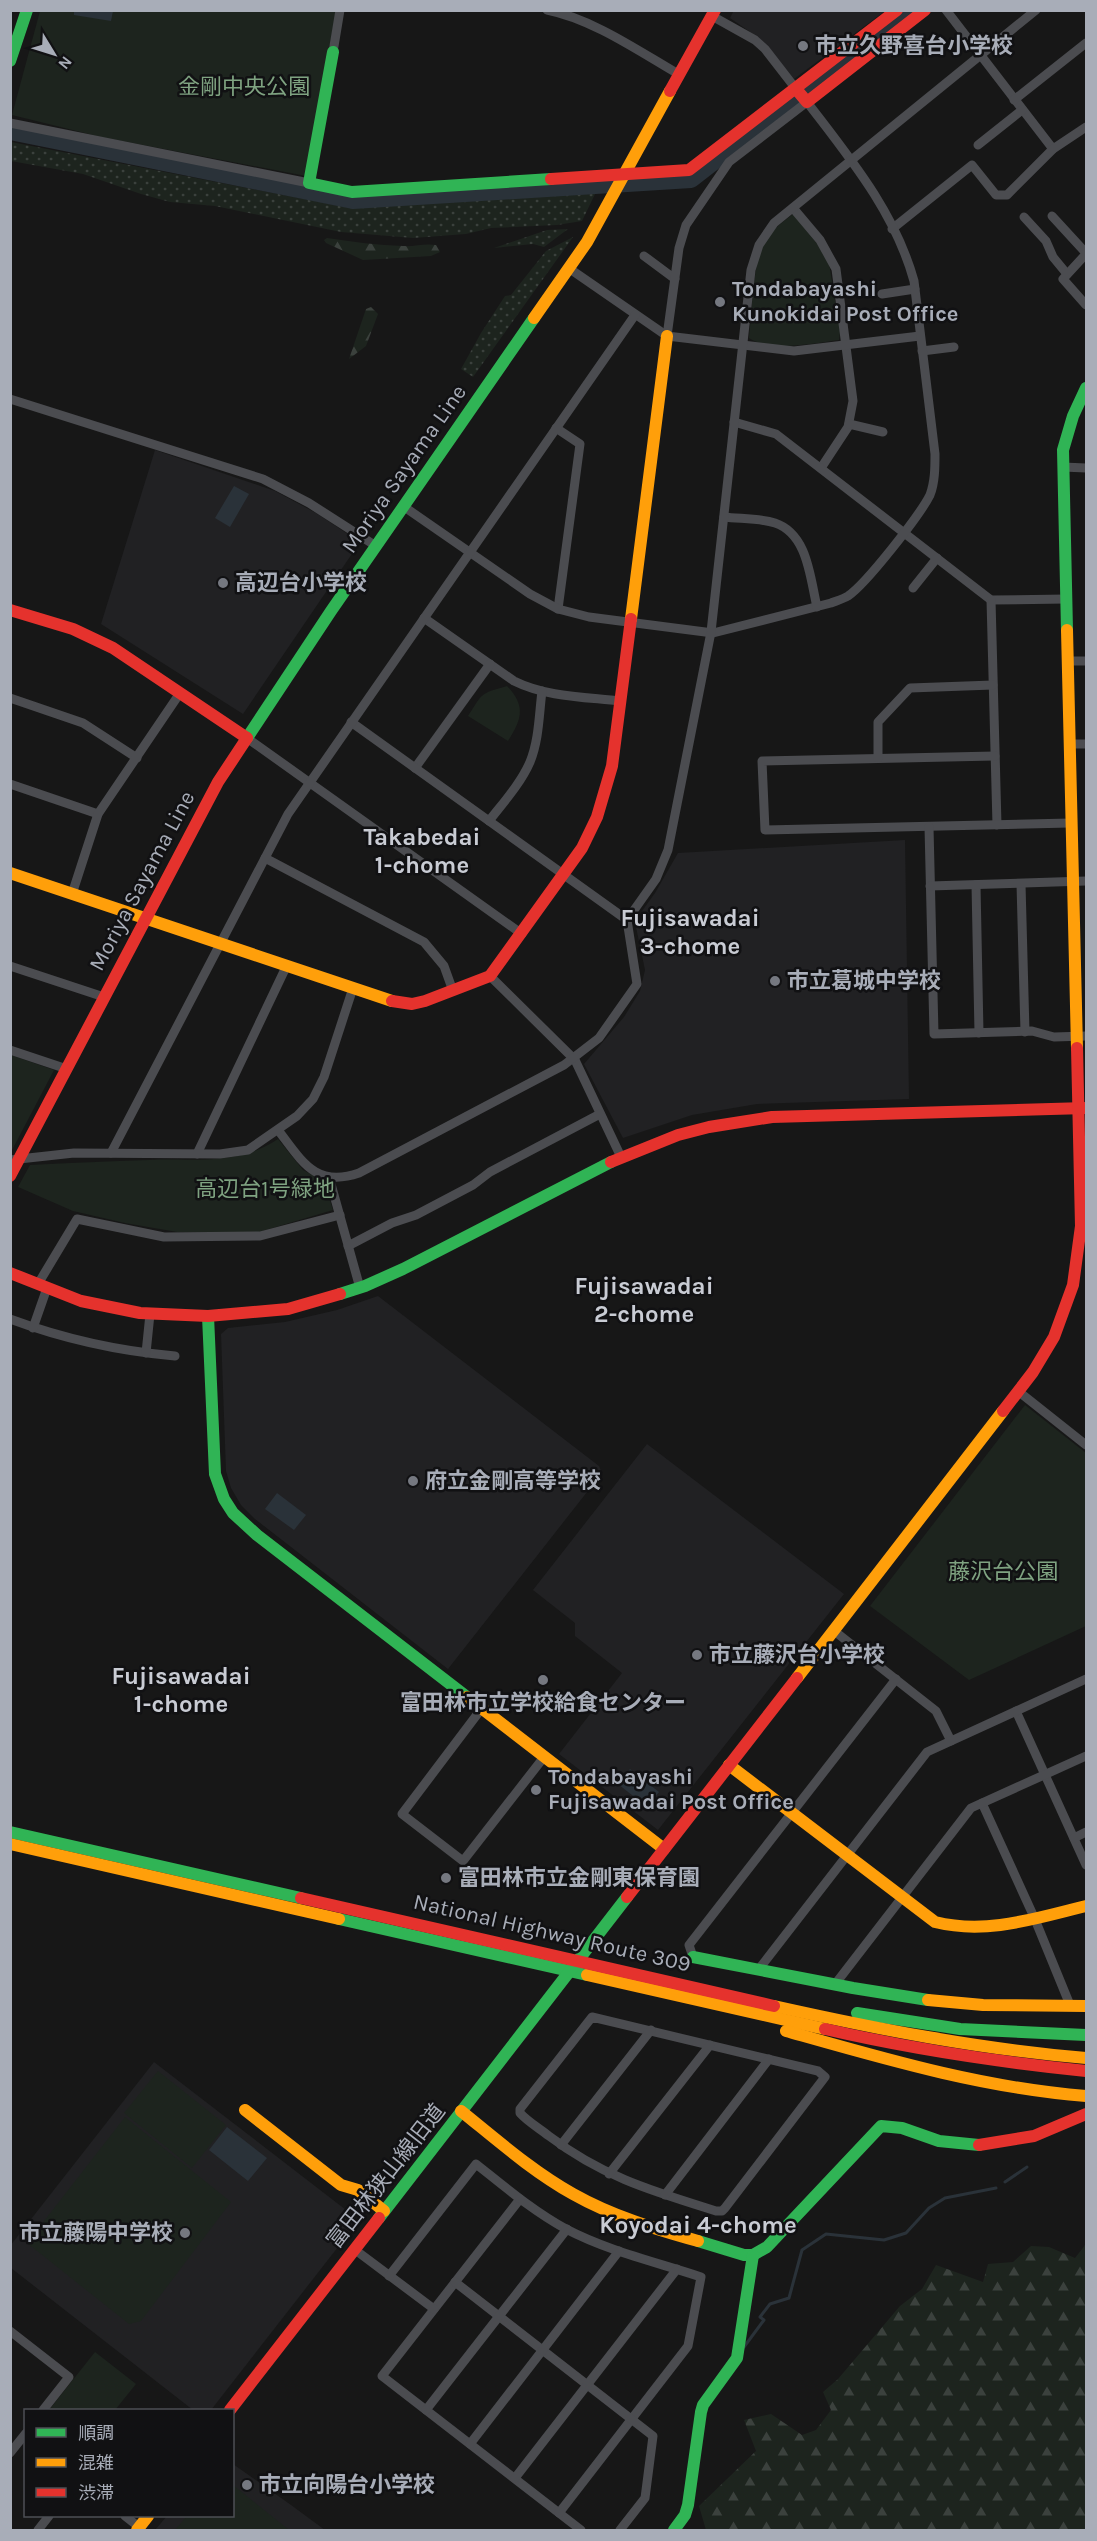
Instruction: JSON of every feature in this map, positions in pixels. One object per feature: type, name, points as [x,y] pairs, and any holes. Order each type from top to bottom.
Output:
[{"type":"main road","points":[[10,61],[27,10]]},
{"type":"main road","points":[[801,95],[897,10]]},
{"type":"main road","points":[[333,52],[309,183],[352,192],[689,170],[925,10]]},
{"type":"main road","name":"Moriya Sayama Line","points":[[10,1176],[15,1159],[67,1069],[207,801],[376,546],[602,219],[714,14]]},
{"type":"main road","points":[[10,873],[391,1001],[412,1004],[490,976],[586,841],[604,799],[612,766],[667,336]]},
{"type":"main road","points":[[461,2111],[1018,1391],[1049,1349],[1062,1323],[1074,1286],[1083,1243],[1081,1036],[1070,824],[1062,467],[1063,450],[1068,432],[1086,388]]},
{"type":"main road","points":[[10,610],[94,638],[247,738]]},
{"type":"main road","points":[[10,1273],[81,1301],[150,1314],[208,1316],[288,1309],[360,1288],[403,1269],[621,1157],[678,1135],[709,1127],[772,1117],[1082,1108]]},
{"type":"main road","points":[[208,1316],[215,1474],[224,1499],[233,1513],[257,1535],[664,1849]]},
{"type":"main road","points":[[729,1765],[935,1922],[951,1928],[970,1929],[1086,1906]]},
{"type":"main road","points":[[10,1823],[113,1848],[165,1867]]},
{"type":"main road","name":"National Highway Route 309","points":[[10,1832],[945,2042],[1020,2053],[1086,2058]]},
{"type":"main road","name":"National Highway Route 309","points":[[10,1844],[929,2051],[1000,2062],[1086,2071]]},
{"type":"main road","points":[[10,1855],[118,1869]]},
{"type":"main road","points":[[693,1957],[950,2003],[997,2006],[1086,2006]]},
{"type":"main road","points":[[725,1994],[940,2026],[1030,2034],[1086,2035]]},
{"type":"main road","points":[[706,2002],[722,2014],[941,2074],[1006,2087],[1086,2096]]},
{"type":"main road","points":[[245,2110],[341,2185],[358,2190],[384,2211]]},
{"type":"main road","name":"富田林狭山線旧道","points":[[231,2409],[461,2111],[555,2183],[590,2203],[629,2219],[744,2255],[753,2255]]},
{"type":"main road","points":[[674,2530],[685,2515],[688,2505],[704,2405],[736,2358],[753,2255],[767,2247],[881,2126],[891,2126],[950,2143],[986,2144],[1044,2132],[1086,2115]]},
{"type":"main road","points":[[138,2529],[147,2517]]},
{"type":"street","points":[[333,52],[340,10]]},
{"type":"street","points":[[548,10],[589,24],[680,75]]},
{"type":"street","points":[[946,10],[1053,149]]},
{"type":"street","points":[[627,920],[656,879],[668,850],[711,632],[752,270],[759,244],[774,223],[1036,10]]},
{"type":"street","points":[[404,506],[530,594],[558,609],[589,617],[711,632],[817,607],[848,596],[865,581],[921,511],[930,493],[935,454],[915,289],[909,262],[869,183],[801,95],[760,45],[714,14]]},
{"type":"street","points":[[1014,100],[1086,44]]},
{"type":"street","points":[[667,336],[679,248],[686,225],[729,162],[801,95]]},
{"type":"street","points":[[978,145],[1022,110]]},
{"type":"street","points":[[10,123],[309,183]]},
{"type":"street","points":[[892,229],[972,165],[996,195],[1007,195],[1053,149],[1086,127]]},
{"type":"street","points":[[793,208],[832,258],[839,281],[853,401],[849,424],[842,440],[821,468]]},
{"type":"street","points":[[1052,216],[1086,254],[1064,279],[1086,305]]},
{"type":"street","points":[[1024,217],[1046,241],[1053,257],[1067,274]]},
{"type":"street","points":[[644,256],[675,279]]},
{"type":"street","points":[[570,268],[667,336],[794,351],[920,336]]},
{"type":"street","points":[[882,294],[915,289]]},
{"type":"street","points":[[111,1153],[288,814],[635,315]]},
{"type":"street","points":[[922,351],[954,347]]},
{"type":"street","points":[[10,399],[262,479],[309,503],[376,546]]},
{"type":"street","points":[[734,422],[776,434],[991,600],[1066,599]]},
{"type":"street","points":[[849,424],[883,432]]},
{"type":"street","points":[[556,428],[579,444],[558,609]]},
{"type":"street","points":[[1062,467],[1086,468]]},
{"type":"street","points":[[724,517],[773,523],[785,528],[795,537],[802,548],[817,607]]},
{"type":"street","points":[[913,588],[937,558]]},
{"type":"street","points":[[991,600],[997,825]]},
{"type":"street","points":[[424,618],[514,681],[542,692],[620,701]]},
{"type":"street","points":[[1067,661],[1086,661]]},
{"type":"street","points":[[415,768],[490,664]]},
{"type":"street","points":[[879,758],[878,722],[910,688],[993,685]]},
{"type":"street","points":[[489,821],[531,761],[542,692]]},
{"type":"street","points":[[72,894],[98,814],[180,693]]},
{"type":"street","points":[[10,698],[83,723],[136,758]]},
{"type":"street","points":[[278,1130],[308,1167],[335,1178],[359,1173],[573,1059],[599,1038],[638,984],[627,920],[351,722]]},
{"type":"street","points":[[247,738],[522,934]]},
{"type":"street","points":[[1069,744],[1086,744]]},
{"type":"street","points":[[995,756],[762,761],[765,830],[1070,824]]},
{"type":"street","points":[[10,784],[98,814]]},
{"type":"street","points":[[929,827],[933,1034],[1025,1032],[1054,1036],[1081,1036]]},
{"type":"street","points":[[265,858],[424,942],[444,966],[453,991]]},
{"type":"street","points":[[930,886],[1086,881]]},
{"type":"street","points":[[1021,884],[1025,1032]]},
{"type":"street","points":[[976,885],[979,1033]]},
{"type":"street","points":[[197,1154],[287,965]]},
{"type":"street","points":[[10,966],[104,997]]},
{"type":"street","points":[[490,976],[573,1059],[621,1157]]},
{"type":"street","points":[[15,1159],[74,1153],[220,1154],[248,1150],[306,1108],[319,1089],[353,988]]},
{"type":"street","points":[[10,1050],[67,1069]]},
{"type":"street","points":[[348,1246],[392,1222],[416,1215],[473,1185],[490,1172],[600,1114]]},
{"type":"street","points":[[330,1177],[360,1288]]},
{"type":"street","points":[[33,1328],[42,1286],[77,1219],[164,1237],[260,1236],[340,1215]]},
{"type":"street","points":[[146,1353],[150,1314]]},
{"type":"street","points":[[10,1319],[33,1328],[114,1349],[175,1356]]},
{"type":"street","points":[[1018,1391],[1085,1439]]},
{"type":"street","points":[[833,1630],[936,1711],[951,1741]]},
{"type":"street","points":[[693,1957],[689,1945],[896,1679]]},
{"type":"street","points":[[759,1969],[927,1752],[1086,1679]]},
{"type":"street","points":[[482,1708],[402,1814],[463,1861],[544,1756]]},
{"type":"street","points":[[1016,1711],[1086,1865]]},
{"type":"street","points":[[836,1983],[971,1808],[1086,1756]]},
{"type":"street","points":[[982,1803],[1034,1917],[1070,2005]]},
{"type":"street","points":[[1074,1838],[1086,1832]]},
{"type":"street","points":[[595,2017],[651,2030],[818,2071],[825,2077],[722,2211],[664,2195],[609,2174],[561,2145],[523,2116],[520,2109],[589,2019],[595,2017]]},
{"type":"street","points":[[561,2145],[651,2030]]},
{"type":"street","points":[[609,2174],[710,2045]]},
{"type":"street","points":[[664,2195],[769,2059]]},
{"type":"street","points":[[389,2276],[476,2164],[520,2199],[567,2229],[619,2251],[701,2277],[688,2346],[560,2513]]},
{"type":"street","points":[[520,2199],[382,2376],[581,2530]]},
{"type":"street","points":[[426,2410],[567,2229]]},
{"type":"street","points":[[354,2249],[434,2310]]},
{"type":"street","points":[[470,2444],[619,2251]]},
{"type":"street","points":[[515,2478],[677,2269]]},
{"type":"street","points":[[455,2283],[653,2436],[645,2498],[620,2530]]},
{"type":"street","points":[[12,2335],[69,2377],[44,2409]]},
{"type":"street","points":[[10,2453],[24,2437]]},
{"type":"street","points":[[38,2530],[48,2517]]},
{"type":"street","points":[[126,2517],[138,2529]]},
{"type":"shaded area","points":[[74,10],[113,11],[111,21],[74,15]]},
{"type":"shaded area","name":"市立久野喜台小学校","points":[[734,10],[885,11],[794,79],[763,41],[730,18]]},
{"type":"shaded area","name":"高辺台小学校","points":[[155,450],[275,491],[316,513],[360,542],[243,714],[101,624]]},
{"type":"shaded area","points":[[234,486],[249,494],[230,527],[215,518]]},
{"type":"shaded area","name":"市立葛城中学校","points":[[905,840],[909,1099],[757,1104],[692,1115],[623,1138],[584,1064],[624,1017],[640,991],[645,970],[636,927],[637,918],[655,893],[678,853]]},
{"type":"shaded area","name":"府立金剛高等学校","points":[[378,1296],[599,1466],[602,1473],[448,1669],[255,1519],[241,1505],[231,1488],[226,1471],[221,1334],[228,1328],[285,1322],[337,1310]]},
{"type":"shaded area","name":"市立藤沢台小学校","points":[[647,1444],[844,1594],[658,1830],[559,1754],[622,1673],[575,1636],[575,1623],[533,1590]]},
{"type":"shaded area","points":[[277,1493],[306,1515],[294,1530],[265,1509]]},
{"type":"shaded area","points":[[630,1769],[659,1792],[647,1807],[618,1784]]},
{"type":"shaded area","name":"市立藤陽中学校","points":[[154,2062],[359,2220],[212,2409],[192,2409],[11,2268],[10,2246]]},
{"type":"shaded area","points":[[227,2127],[267,2158],[248,2181],[209,2150]]},
{"type":"shaded area","name":"市立向陽台小学校","points":[[234,2465],[325,2530],[155,2530],[166,2517],[234,2517]]},
{"type":"green space","name":"金剛中央公園","points":[[40,11],[336,11],[306,176],[101,137],[12,115]]},
{"type":"green space","points":[[11,142],[350,208],[596,192],[582,221],[557,225],[491,228],[466,234],[413,238],[341,232],[215,206],[170,202],[83,174],[11,161]]},
{"type":"green space","points":[[793,214],[828,257],[840,331],[839,340],[780,346],[758,343],[749,338],[755,273],[761,249],[771,232]]},
{"type":"green space","points":[[568,229],[544,247],[533,244],[494,248],[547,230]]},
{"type":"green space","points":[[573,237],[473,377],[461,369],[505,296],[511,295],[546,251]]},
{"type":"green space","points":[[327,238],[393,246],[428,244],[436,245],[440,252],[431,256],[363,260],[326,243],[324,240]]},
{"type":"green space","points":[[371,307],[378,314],[366,346],[349,359],[366,309]]},
{"type":"green space","points":[[507,686],[517,700],[520,713],[508,741],[468,716],[483,695]]},
{"type":"green space","points":[[11,1055],[54,1070],[11,1152]]},
{"type":"green space","name":"高辺台1号緑地","points":[[278,1139],[303,1170],[324,1181],[333,1210],[259,1232],[177,1232],[73,1211],[18,1187],[30,1165],[215,1159],[263,1148]]},
{"type":"green space","name":"藤沢台公園","points":[[1025,1405],[1086,1453],[1086,1626],[969,1680],[870,1606]]},
{"type":"green space","points":[[158,2071],[226,2125],[192,2168],[124,2113]]},
{"type":"green space","points":[[125,2117],[231,2202],[141,2321],[129,2324],[27,2243]]},
{"type":"green space","points":[[1086,2244],[1086,2530],[706,2530],[699,2506],[756,2451],[744,2420],[771,2414],[802,2435],[816,2430],[831,2410],[823,2392],[838,2379],[900,2306],[922,2289],[936,2265],[983,2282],[988,2264],[1013,2262],[1031,2246],[1049,2247],[1075,2258]]},
{"type":"green space","points":[[95,2352],[136,2384],[116,2409],[50,2409]]},
{"type":"green space","points":[[234,2486],[289,2530],[175,2530],[186,2517],[234,2517]]},
{"type":"waterway","points":[[10,131],[353,200],[691,179],[908,10]]},
{"type":"waterway","points":[[1005,2182],[1027,2167]]},
{"type":"waterway","points":[[744,2347],[764,2320],[760,2317],[770,2304],[789,2298],[802,2250],[826,2234],[884,2240],[906,2233],[929,2208],[945,2198],[996,2188]]},
{"type":"traffic: fast","points":[[10,61],[27,10]]},
{"type":"traffic: fast","points":[[333,52],[309,183],[352,192],[551,179]]},
{"type":"traffic: fast","points":[[247,738],[331,611],[534,318]]},
{"type":"traffic: fast","points":[[1067,630],[1063,450],[1073,416],[1086,388]]},
{"type":"traffic: fast","points":[[340,1294],[403,1269],[611,1162]]},
{"type":"traffic: fast","points":[[208,1316],[215,1474],[224,1499],[233,1513],[257,1535],[467,1697]]},
{"type":"traffic: fast","points":[[10,1832],[301,1898]]},
{"type":"traffic: fast","points":[[379,2218],[627,1897]]},
{"type":"traffic: fast","points":[[339,1919],[587,1975]]},
{"type":"traffic: fast","points":[[693,1957],[928,2000]]},
{"type":"traffic: fast","points":[[857,2013],[960,2029],[1086,2035]]},
{"type":"traffic: fast","points":[[698,2241],[744,2255],[753,2255],[767,2247],[881,2126],[902,2128],[939,2141],[979,2145]]},
{"type":"traffic: fast","points":[[674,2530],[685,2515],[688,2505],[703,2405],[737,2358],[753,2255]]},
{"type":"traffic: slow","points":[[534,318],[587,242],[670,91]]},
{"type":"traffic: slow","points":[[631,619],[667,336]]},
{"type":"traffic: slow","points":[[1067,630],[1077,1048]]},
{"type":"traffic: slow","points":[[10,873],[392,1001]]},
{"type":"traffic: slow","points":[[797,1678],[1003,1411]]},
{"type":"traffic: slow","points":[[467,1697],[664,1849]]},
{"type":"traffic: slow","points":[[729,1765],[935,1922],[954,1926],[992,1926],[1030,1920],[1086,1906]]},
{"type":"traffic: slow","points":[[10,1844],[339,1919]]},
{"type":"traffic: slow","points":[[587,1975],[825,2029]]},
{"type":"traffic: slow","points":[[928,2000],[983,2005],[1086,2006]]},
{"type":"traffic: slow","points":[[774,2006],[929,2037],[1086,2058]]},
{"type":"traffic: slow","points":[[786,2031],[934,2071],[1010,2086],[1086,2096]]},
{"type":"traffic: slow","points":[[245,2110],[341,2185],[358,2190],[384,2211]]},
{"type":"traffic: slow","points":[[461,2111],[529,2165],[573,2194],[618,2215],[698,2241]]},
{"type":"traffic: slow","points":[[137,2530],[147,2517]]},
{"type":"traffic: jam","points":[[670,91],[715,10]]},
{"type":"traffic: jam","points":[[551,179],[689,170],[897,10]]},
{"type":"traffic: jam","points":[[796,89],[807,102],[925,10]]},
{"type":"traffic: jam","points":[[10,610],[73,629],[113,648],[247,738]]},
{"type":"traffic: jam","points":[[392,1001],[412,1004],[425,1001],[490,976],[582,848],[597,817],[612,766],[631,619]]},
{"type":"traffic: jam","points":[[10,1176],[218,782],[247,738]]},
{"type":"traffic: jam","points":[[1003,1411],[1033,1372],[1054,1337],[1073,1285],[1081,1226],[1077,1048]]},
{"type":"traffic: jam","points":[[611,1162],[678,1135],[709,1127],[772,1117],[1086,1108]]},
{"type":"traffic: jam","points":[[10,1273],[81,1301],[140,1313],[208,1316],[288,1309],[340,1294]]},
{"type":"traffic: jam","points":[[627,1897],[797,1678]]},
{"type":"traffic: jam","points":[[301,1898],[774,2006]]},
{"type":"traffic: jam","points":[[825,2029],[955,2054],[1086,2071]]},
{"type":"traffic: jam","points":[[979,2145],[1034,2136],[1086,2114]]},
{"type":"traffic: jam","points":[[231,2409],[379,2218]]},
{"type":"place","name":"市立久野喜台小学校","points":[[803,46]]},
{"type":"place","name":"Tondabayashi Kunokidai Post Office","points":[[720,302]]},
{"type":"place","name":"高辺台小学校","points":[[223,583]]},
{"type":"place","name":"市立葛城中学校","points":[[775,981]]},
{"type":"place","name":"府立金剛高等学校","points":[[413,1481]]},
{"type":"place","name":"市立藤沢台小学校","points":[[697,1655]]},
{"type":"place","name":"富田林市立学校給食センター","points":[[543,1680]]},
{"type":"place","name":"Tondabayashi Fujisawadai Post Office","points":[[536,1790]]},
{"type":"place","name":"富田林市立金剛東保育園","points":[[446,1878]]},
{"type":"place","name":"市立藤陽中学校","points":[[185,2233]]},
{"type":"place","name":"市立向陽台小学校","points":[[247,2485]]},
{"type":"district","name":"Takabedai 1-chome","points":[[422,851]]},
{"type":"district","name":"Fujisawadai 3-chome","points":[[690,932]]},
{"type":"district","name":"Fujisawadai 2-chome","points":[[644,1300]]},
{"type":"district","name":"Fujisawadai 1-chome","points":[[181,1690]]},
{"type":"district","name":"Koyodai 4-chome","points":[[698,2225]]}]
